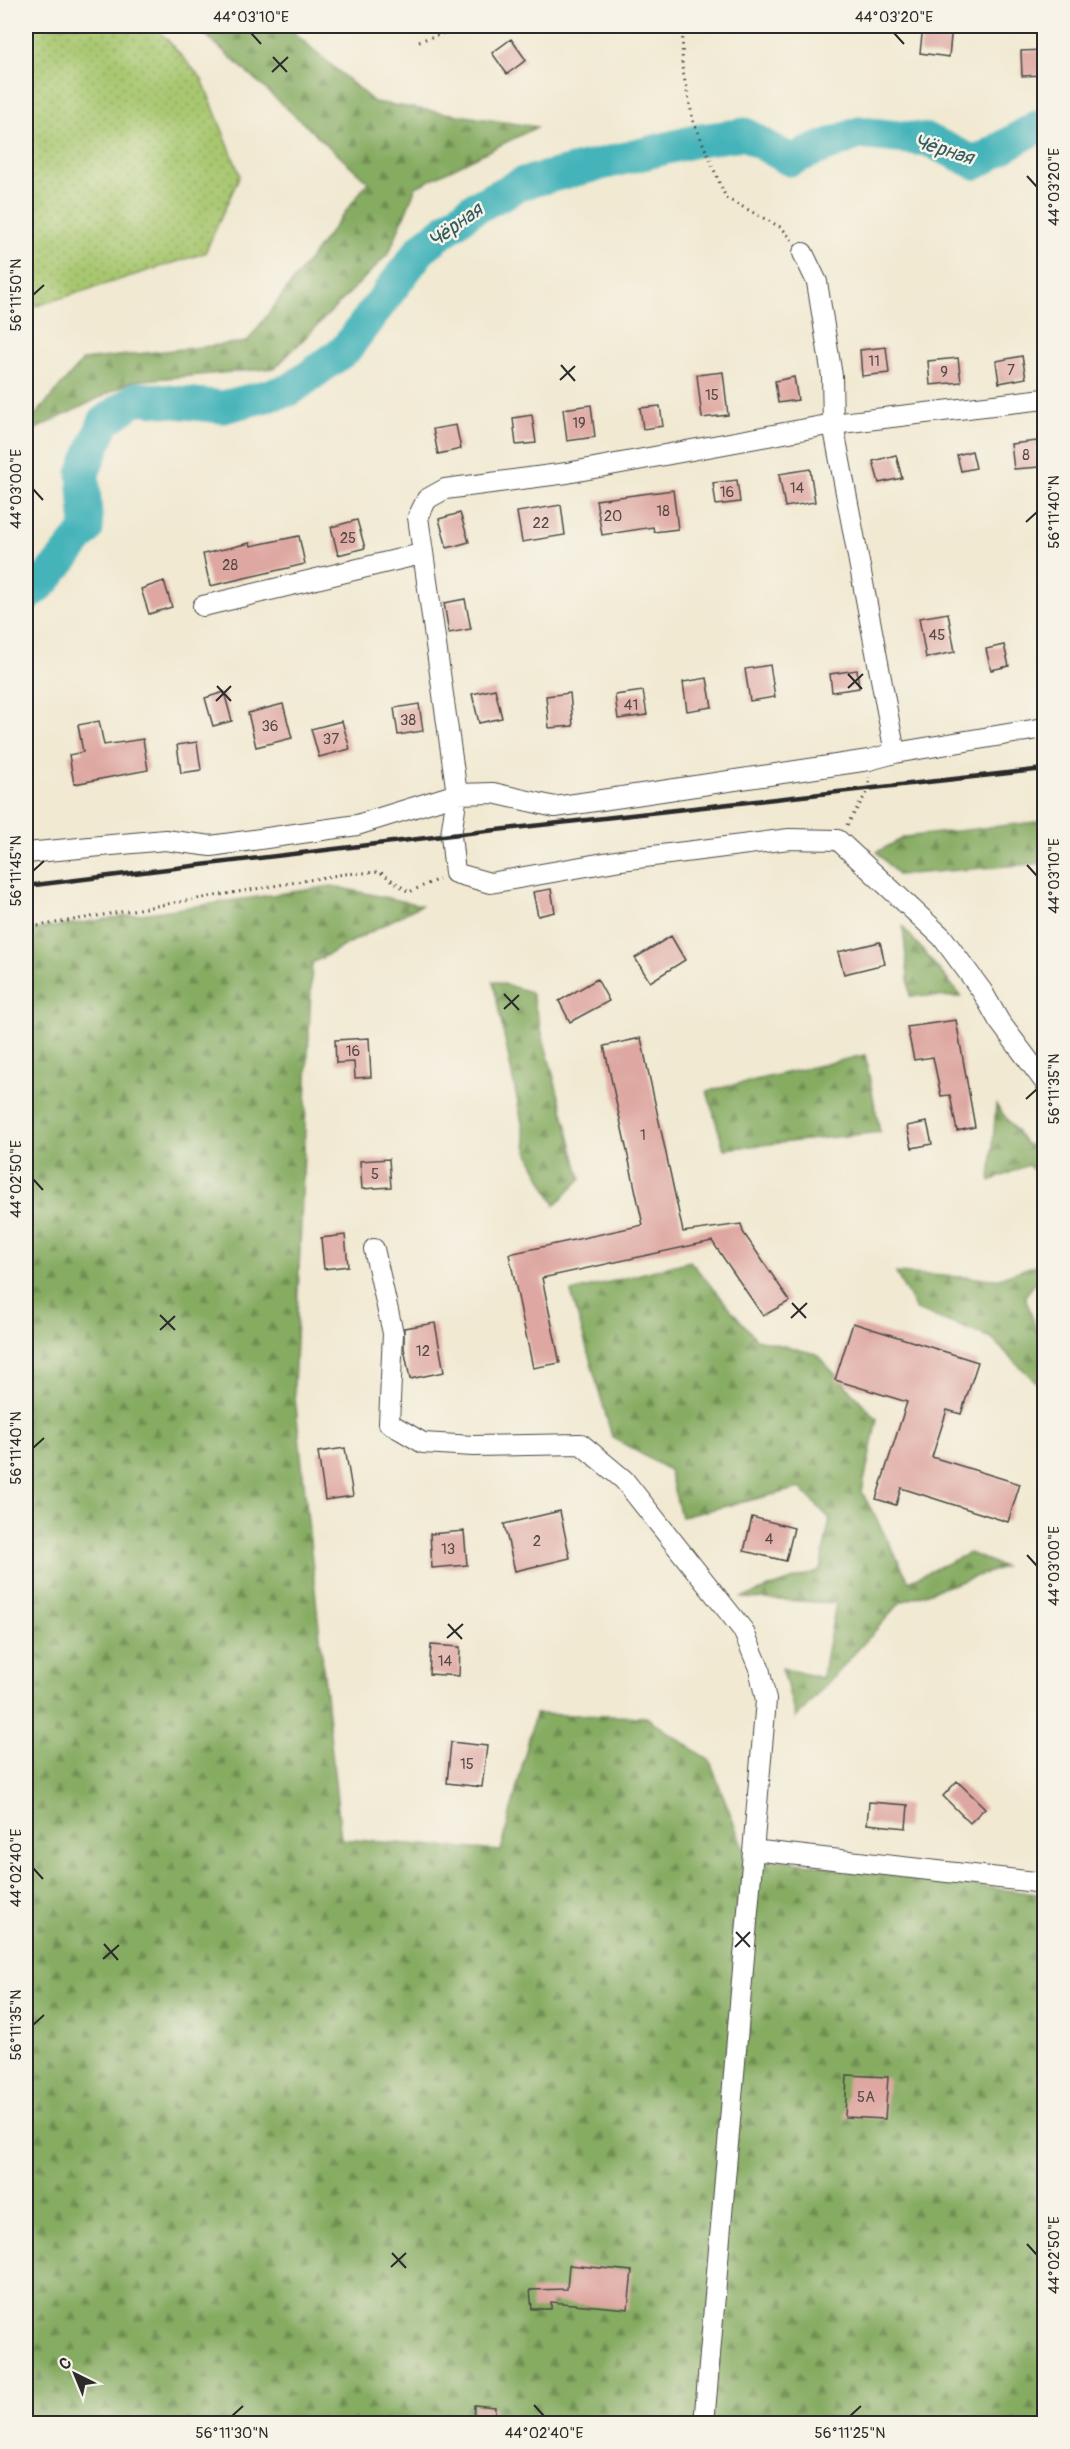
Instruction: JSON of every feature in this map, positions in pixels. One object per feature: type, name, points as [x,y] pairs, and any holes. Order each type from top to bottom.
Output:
[{"type":"street","points":[[803,253],[817,282],[832,376],[833,424],[895,753]]},
{"type":"street","points":[[1044,399],[833,424],[567,473],[445,489],[427,498],[418,517],[421,554],[457,794],[452,835],[454,873],[490,883],[621,860],[789,839],[838,840],[942,937],[982,991],[999,1021],[1044,1081]]},
{"type":"street","points":[[203,606],[421,554]]},
{"type":"street","points":[[26,853],[165,840],[211,846],[357,825],[457,794],[493,793],[555,807],[869,760],[895,753],[1044,728]]},
{"type":"street","points":[[374,1249],[393,1333],[389,1423],[423,1443],[473,1446],[581,1444],[624,1480],[743,1630],[759,1668],[766,1700],[705,2424]]},
{"type":"street","points":[[753,1850],[1044,1883]]},
{"type":"path","points":[[420,41],[466,26]]},
{"type":"path","points":[[684,26],[682,67],[693,120],[726,198],[782,228],[803,253]]},
{"type":"path","points":[[838,840],[869,789],[869,760]]},
{"type":"path","points":[[26,928],[344,874],[380,872],[409,892],[454,873]]},
{"type":"green space","points":[[26,26],[155,26],[202,79],[240,175],[205,253],[26,309]]},
{"type":"green space","points":[[196,26],[286,26],[374,102],[537,127],[416,187],[389,253],[275,368],[133,381],[26,434],[26,426],[83,360],[247,342],[368,182]]},
{"type":"green space","points":[[1044,821],[1044,863],[898,875],[877,852],[905,837]]},
{"type":"green space","points":[[332,886],[421,905],[312,963],[294,1387],[341,1839],[501,1851],[535,1714],[646,1717],[710,1761],[746,1855],[1044,1895],[1044,2423],[26,2423],[26,931]]},
{"type":"green space","points":[[903,927],[962,997],[910,996]]},
{"type":"green space","points":[[493,981],[531,992],[581,1179],[555,1205],[528,1153]]},
{"type":"green space","points":[[865,1055],[880,1132],[724,1149],[707,1091]]},
{"type":"green space","points":[[996,1105],[1026,1144],[1044,1149],[1044,1179],[1028,1165],[990,1181]]},
{"type":"green space","points":[[690,1261],[756,1339],[816,1354],[877,1419],[862,1492],[909,1581],[969,1553],[1004,1567],[901,1602],[796,1718],[782,1668],[822,1678],[836,1603],[741,1598],[820,1570],[830,1519],[800,1488],[681,1517],[669,1470],[612,1437],[571,1292]]},
{"type":"green space","points":[[1044,1262],[1044,1272],[1025,1296],[1044,1352],[1044,1390],[991,1338],[916,1310],[896,1273],[996,1279]]},
{"type":"building","points":[[923,26],[952,26],[949,57],[920,53]]},
{"type":"building","points":[[511,39],[526,60],[507,74],[492,53]]},
{"type":"building","points":[[1043,50],[1043,75],[1022,76],[1021,51]]},
{"type":"building","points":[[886,347],[889,373],[862,376],[860,350]]},
{"type":"building","points":[[1022,356],[1026,378],[999,383],[996,361]]},
{"type":"building","points":[[958,358],[961,382],[930,385],[928,361]]},
{"type":"building","points":[[723,372],[728,415],[702,418],[697,375]]},
{"type":"building","points":[[794,377],[798,400],[778,403],[775,381]]},
{"type":"building","points":[[591,405],[595,437],[567,441],[563,409]]},
{"type":"building","points":[[660,406],[663,426],[643,429],[640,408]]},
{"type":"building","points":[[532,415],[536,443],[516,445],[513,418]]},
{"type":"building","points":[[456,425],[461,449],[438,454],[433,429]]},
{"type":"building","points":[[1037,441],[1040,467],[1014,469],[1011,444]]},
{"type":"building","points":[[972,451],[976,468],[961,471],[957,455]]},
{"type":"building","points":[[896,455],[902,478],[879,483],[873,461]]},
{"type":"building","points":[[810,469],[815,502],[785,507],[779,474]]},
{"type":"building","points":[[737,480],[740,502],[716,505],[713,483]]},
{"type":"building","points":[[673,490],[678,529],[654,532],[653,527],[602,535],[596,500]]},
{"type":"building","points":[[561,505],[565,535],[522,542],[517,512]]},
{"type":"building","points":[[460,513],[469,542],[447,548],[439,519]]},
{"type":"building","points":[[357,520],[365,548],[338,555],[331,527]]},
{"type":"building","points":[[299,536],[305,564],[210,586],[203,554],[250,543],[251,546]]},
{"type":"building","points":[[164,581],[172,607],[149,614],[141,589]]},
{"type":"building","points":[[465,599],[471,629],[449,633],[444,603]]},
{"type":"building","points":[[948,613],[955,652],[926,658],[919,618]]},
{"type":"building","points":[[1004,645],[1009,666],[991,670],[986,649]]},
{"type":"building","points":[[770,665],[775,697],[750,701],[745,669]]},
{"type":"building","points":[[857,670],[859,688],[832,692],[830,674]]},
{"type":"building","points":[[707,678],[712,707],[687,711],[683,682]]},
{"type":"building","points":[[495,689],[502,718],[479,723],[472,694]]},
{"type":"building","points":[[643,691],[647,715],[618,719],[615,695]]},
{"type":"building","points":[[224,692],[232,721],[213,726],[205,698]]},
{"type":"building","points":[[570,693],[573,726],[549,728],[546,696]]},
{"type":"building","points":[[283,704],[292,738],[256,747],[248,713]]},
{"type":"building","points":[[419,704],[423,731],[398,735],[394,708]]},
{"type":"building","points":[[99,721],[104,745],[143,739],[148,770],[74,784],[69,755],[83,752],[78,725]]},
{"type":"building","points":[[342,721],[350,749],[319,757],[311,729]]},
{"type":"building","points":[[197,742],[201,770],[181,773],[177,745]]},
{"type":"building","points":[[551,889],[555,912],[538,916],[533,892]]},
{"type":"building","points":[[671,936],[685,960],[650,982],[635,958]]},
{"type":"building","points":[[880,942],[885,964],[844,974],[838,952]]},
{"type":"building","points":[[597,979],[609,1001],[570,1022],[559,1001]]},
{"type":"building","points":[[956,1020],[975,1127],[957,1131],[950,1095],[941,1096],[933,1057],[914,1060],[907,1027]]},
{"type":"building","points":[[369,1038],[371,1077],[355,1078],[354,1062],[336,1063],[335,1040]]},
{"type":"building","points":[[641,1038],[683,1232],[741,1224],[743,1232],[790,1301],[763,1316],[712,1241],[542,1278],[560,1363],[533,1368],[509,1254],[643,1225],[604,1046]]},
{"type":"building","points":[[927,1122],[932,1144],[912,1148],[907,1126]]},
{"type":"building","points":[[389,1159],[391,1187],[362,1189],[360,1161]]},
{"type":"building","points":[[345,1235],[348,1266],[324,1269],[321,1238]]},
{"type":"building","points":[[435,1323],[444,1372],[410,1379],[404,1348],[404,1328]]},
{"type":"building","points":[[853,1323],[978,1362],[961,1414],[947,1410],[932,1457],[1020,1484],[1008,1522],[901,1488],[896,1505],[876,1499],[907,1402],[835,1380]]},
{"type":"building","points":[[345,1448],[353,1496],[325,1500],[318,1452]]},
{"type":"building","points":[[560,1511],[570,1558],[515,1571],[504,1524]]},
{"type":"building","points":[[752,1517],[794,1528],[786,1561],[744,1551]]},
{"type":"building","points":[[464,1531],[467,1565],[432,1568],[430,1534]]},
{"type":"building","points":[[431,1645],[460,1647],[459,1676],[429,1674]]},
{"type":"building","points":[[451,1742],[487,1746],[482,1787],[447,1783]]},
{"type":"building","points":[[957,1781],[985,1808],[970,1823],[943,1796]]},
{"type":"building","points":[[869,1802],[908,1805],[906,1828],[867,1824]]},
{"type":"building","points":[[847,2075],[888,2077],[885,2119],[845,2117]]},
{"type":"building","points":[[569,2265],[632,2271],[628,2309],[551,2302],[551,2309],[532,2309],[530,2290],[567,2289]]},
{"type":"building","points":[[474,2405],[495,2407],[494,2424],[473,2424]]},
{"type":"waterway","name":"Чёрная","points":[[26,597],[45,581],[87,529],[83,473],[104,422],[137,398],[223,407],[290,390],[345,350],[422,248],[471,210],[523,183],[700,140],[745,134],[790,160],[859,133],[928,140],[976,163],[1037,127],[1044,127]]},
{"type":"railway","points":[[26,886],[451,835],[1044,769]]}]
